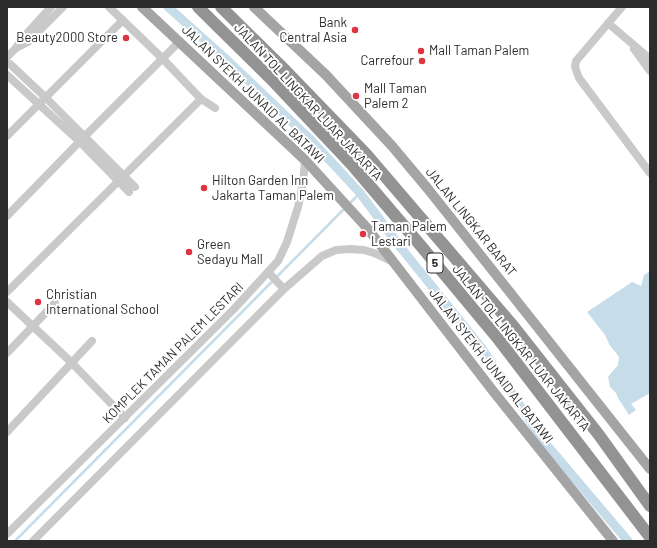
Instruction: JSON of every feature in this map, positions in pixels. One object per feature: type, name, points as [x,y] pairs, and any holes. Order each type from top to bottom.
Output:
[{"type":"highway","name":"JALAN TOL LINGKAR LUAR JAKARTA","points":[[198,7],[270,79],[353,166],[500,340],[650,537]]},
{"type":"highway","name":"JALAN TOL LINGKAR LUAR JAKARTA","points":[[221,7],[281,66],[371,160],[514,327],[599,435],[650,506]]},
{"type":"main road","name":"JALAN SYEKH JUNAID AL BATAWI","points":[[142,7],[305,160],[368,229],[493,391],[613,541]]},
{"type":"main road","name":"JALAN LINGKAR BARAT","points":[[254,7],[326,74],[392,146],[645,457],[650,469]]},
{"type":"street","points":[[7,57],[51,7]]},
{"type":"street","points":[[15,49],[28,42],[63,7]]},
{"type":"street","points":[[109,7],[201,98],[215,108]]},
{"type":"street","points":[[622,7],[576,61],[575,67],[579,78],[650,173]]},
{"type":"street","points":[[7,136],[123,20]]},
{"type":"street","points":[[608,23],[650,59]]},
{"type":"street","points":[[626,39],[650,71]]},
{"type":"street","points":[[7,216],[179,42]]},
{"type":"street","points":[[7,63],[10,64],[45,97],[82,139],[132,189]]},
{"type":"street","points":[[7,75],[39,104],[82,139]]},
{"type":"street","points":[[7,292],[201,98]]},
{"type":"street","name":"KOMPLEK TAMAN PALEM LESTARI","points":[[33,541],[276,281],[278,261],[287,242],[303,183],[305,160]]},
{"type":"street","name":"KOMPLEK TAMAN PALEM LESTARI","points":[[7,534],[234,309],[276,281],[336,250],[350,248],[364,250],[383,256],[394,263]]},
{"type":"street","points":[[7,302],[71,362],[125,418]]},
{"type":"street","points":[[7,353],[55,304]]},
{"type":"street","points":[[7,432],[92,341]]},
{"type":"water","points":[[650,271],[650,393],[631,404],[636,410],[629,415],[616,393],[610,387],[608,377],[618,365],[619,357],[609,344],[605,335],[587,312],[632,282],[641,286],[644,275]]},
{"type":"waterway","points":[[168,7],[225,58],[311,140],[360,193],[401,248],[481,347],[545,443],[628,541]]},
{"type":"waterway","points":[[349,204],[360,193]]},
{"type":"waterway","points":[[15,541],[345,208]]},
{"type":"place","name":"Bank Central Asia","points":[[355,30]]},
{"type":"place","name":"Beauty2000 Store","points":[[126,38]]},
{"type":"place","name":"Mall Taman Palem","points":[[421,51]]},
{"type":"place","name":"Carrefour","points":[[422,61]]},
{"type":"place","name":"Mall Taman Palem 2","points":[[356,96]]},
{"type":"place","name":"Hilton Garden Inn Jakarta Taman Palem","points":[[204,188]]},
{"type":"place","name":"Taman Palem Lestari","points":[[363,234]]},
{"type":"place","name":"Green Sedayu Mall","points":[[189,252]]},
{"type":"place","name":"Christian International School","points":[[38,302]]}]
